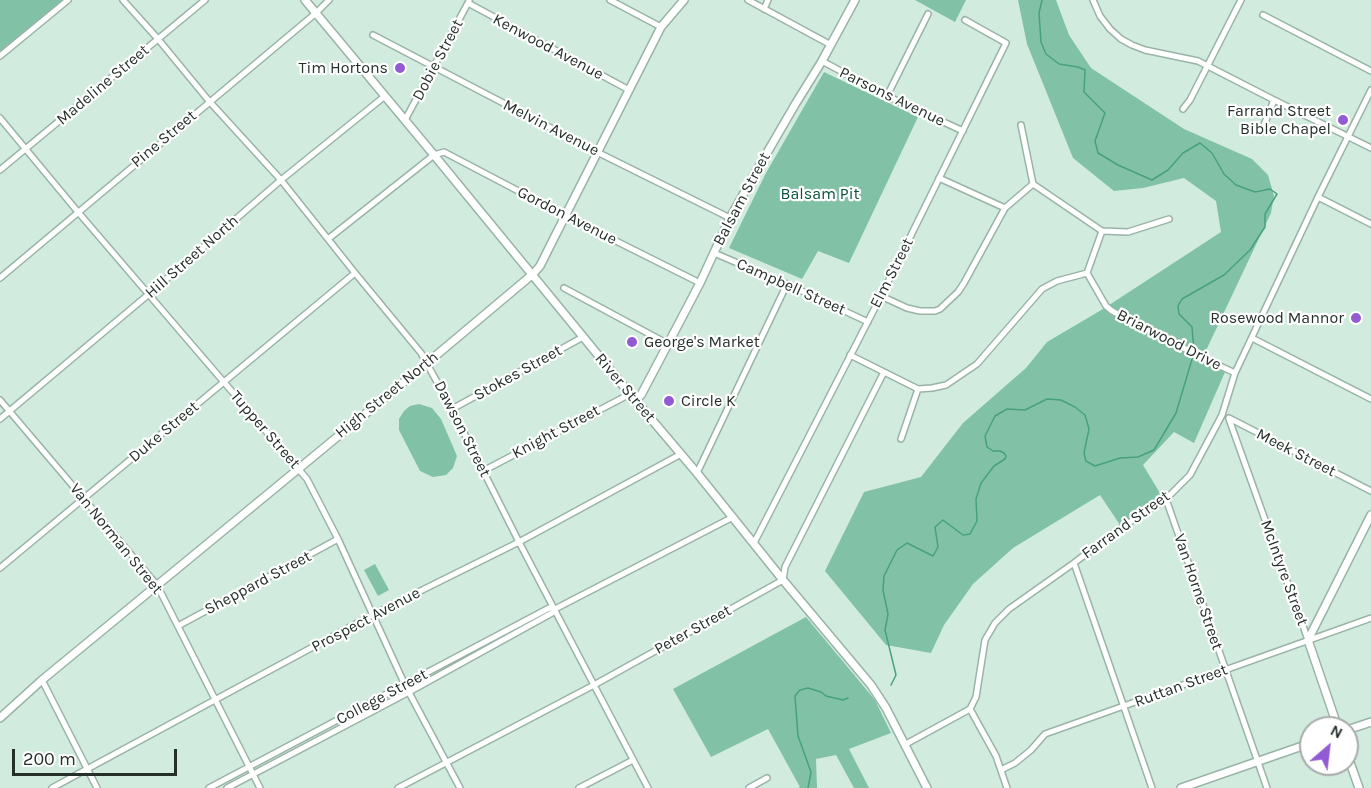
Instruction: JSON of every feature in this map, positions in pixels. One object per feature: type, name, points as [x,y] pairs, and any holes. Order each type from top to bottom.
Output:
[{"type":"main road","name":"River Street","points":[[305,0],[871,685],[906,744],[927,788]]},
{"type":"main road","name":"High Street North","points":[[0,718],[42,680],[427,363],[540,266],[661,27],[684,0]]},
{"type":"main road","name":"Balsam Street","points":[[635,400],[641,395],[700,283],[730,218],[855,0]]},
{"type":"main road","points":[[1308,640],[1371,515]]},
{"type":"main road","name":"McIntyre Street","points":[[1308,640],[1334,716]]},
{"type":"main road","points":[[1181,788],[1299,747]]},
{"type":"street","points":[[0,56],[68,0]]},
{"type":"street","name":"Dawson Street","points":[[123,0],[281,180],[421,353],[648,788]]},
{"type":"street","name":"Madeline Street","points":[[0,170],[205,0]]},
{"type":"street","name":"Pine Street","points":[[0,278],[316,13],[328,0]]},
{"type":"street","points":[[610,0],[661,27]]},
{"type":"street","name":"Parsons Avenue","points":[[748,0],[831,45]]},
{"type":"street","points":[[764,9],[768,0]]},
{"type":"street","points":[[1093,0],[1100,16],[1110,29],[1132,45],[1209,65],[1371,148]]},
{"type":"street","points":[[1183,109],[1209,65],[1240,2],[1232,0]]},
{"type":"street","name":"Dobie Street","points":[[405,120],[469,1]]},
{"type":"street","name":"Kenwood Avenue","points":[[469,1],[629,90]]},
{"type":"street","points":[[887,96],[927,14]]},
{"type":"street","points":[[1263,15],[1371,71]]},
{"type":"street","name":"Elm Street","points":[[754,543],[881,296],[1006,44],[964,20]]},
{"type":"street","name":"Melvin Avenue","points":[[373,35],[597,152],[730,218]]},
{"type":"street","name":"Parsons Avenue","points":[[822,61],[887,96],[963,131]]},
{"type":"street","name":"Farrand Street","points":[[970,709],[976,698],[985,640],[995,623],[1009,609],[1116,531],[1166,499],[1190,475],[1222,415],[1235,373],[1371,90]]},
{"type":"street","name":"Hill Street North","points":[[0,419],[281,180],[385,96]]},
{"type":"street","points":[[1262,130],[1274,100]]},
{"type":"street","name":"Tupper Street","points":[[0,118],[306,479],[338,539],[405,685],[460,788]]},
{"type":"street","points":[[1021,125],[1033,184],[1102,231],[1128,232],[1169,219]]},
{"type":"street","name":"Gordon Avenue","points":[[434,155],[444,152],[700,283]]},
{"type":"street","points":[[328,239],[434,155]]},
{"type":"street","points":[[939,178],[1005,208]]},
{"type":"street","points":[[881,296],[907,308],[920,311],[940,309],[958,292],[1005,208],[1033,184]]},
{"type":"street","points":[[1318,198],[1371,224]]},
{"type":"street","points":[[850,355],[918,389],[946,385],[976,364],[1042,289],[1057,281],[1087,273],[1102,231]]},
{"type":"street","name":"Campbell Street","points":[[714,253],[867,322]]},
{"type":"street","name":"Duke Street","points":[[0,568],[355,273]]},
{"type":"street","name":"Briarwood Drive","points":[[1087,273],[1106,306],[1112,311],[1235,373]]},
{"type":"street","points":[[697,474],[787,284]]},
{"type":"street","points":[[564,288],[668,344]]},
{"type":"street","name":"Stokes Street","points":[[452,409],[583,337]]},
{"type":"street","points":[[1252,338],[1371,399]]},
{"type":"street","points":[[783,580],[785,567],[884,372]]},
{"type":"street","points":[[901,439],[918,389]]},
{"type":"street","name":"Knight Street","points":[[483,471],[630,393]]},
{"type":"street","name":"Van Norman Street","points":[[0,400],[157,585],[260,788]]},
{"type":"street","name":"Meek Street","points":[[1222,415],[1371,491]]},
{"type":"street","name":"McIntyre Street","points":[[1229,418],[1308,640]]},
{"type":"street","name":"Prospect Avenue","points":[[52,788],[372,615],[519,542],[681,454]]},
{"type":"street","name":"Van Horne Street","points":[[1166,499],[1267,788]]},
{"type":"street","name":"College Street","points":[[227,788],[409,692],[552,613],[555,609],[732,517]]},
{"type":"street","name":"Sheppard Street","points":[[178,626],[338,539]]},
{"type":"street","points":[[1074,563],[1152,788]]},
{"type":"street","name":"Peter Street","points":[[398,788],[594,685],[783,580]]},
{"type":"street","name":"College Street","points":[[209,788],[549,608],[555,609]]},
{"type":"street","name":"Ruttan Street","points":[[1001,770],[1015,763],[1031,750],[1045,734],[1371,618]]},
{"type":"street","points":[[42,680],[97,788]]},
{"type":"street","points":[[906,744],[970,709],[996,756],[1006,788]]},
{"type":"street","points":[[358,710],[361,717]]},
{"type":"street","points":[[579,788],[633,760]]},
{"type":"street","points":[[749,788],[767,778]]},
{"type":"green space","points":[[0,0],[68,0],[0,56]]},
{"type":"green space","points":[[915,0],[966,0],[955,22]]},
{"type":"green space","points":[[1018,0],[1056,0],[1069,35],[1091,68],[1184,129],[1252,159],[1268,175],[1274,196],[1271,213],[1201,361],[1225,372],[1194,443],[1174,432],[1143,465],[1163,498],[1120,525],[1100,495],[1013,548],[973,584],[944,625],[931,653],[886,645],[825,571],[864,492],[921,477],[963,423],[1026,368],[1047,342],[1103,309],[1221,232],[1216,201],[1184,178],[1143,188],[1114,191],[1073,158],[1027,44]]},
{"type":"green space","name":"Balsam Pit","points":[[824,72],[918,117],[849,263],[818,251],[802,279],[729,248],[766,173]]},
{"type":"green space","points":[[419,404],[432,408],[441,419],[457,456],[453,468],[446,475],[433,477],[420,471],[399,430],[399,419],[404,411],[410,406]]},
{"type":"green space","points":[[375,564],[389,590],[378,596],[364,570]]},
{"type":"green space","points":[[806,617],[875,700],[891,733],[849,749],[869,788],[854,788],[836,755],[816,759],[817,788],[798,788],[800,787],[768,729],[711,757],[673,689]]},
{"type":"waterway","points":[[1042,0],[1039,13],[1041,42],[1046,54],[1059,64],[1085,70],[1084,92],[1105,113],[1095,141],[1098,153],[1152,180],[1168,170],[1183,153],[1200,143],[1212,153],[1224,174],[1236,185],[1255,192],[1270,189],[1277,194],[1265,214],[1265,227],[1250,250],[1224,275],[1182,299],[1178,306],[1179,314],[1192,327],[1194,351]]},
{"type":"waterway","points":[[891,685],[896,675],[885,630],[888,614],[883,590],[884,576],[897,550],[907,543],[933,556],[938,547],[935,527],[943,520],[963,535],[970,534],[977,521],[976,499],[981,483],[994,466],[1006,456],[1000,451],[993,451],[987,447],[985,436],[995,416],[1007,409],[1025,410],[1047,399],[1061,400],[1085,415],[1089,429],[1084,453],[1086,461],[1095,466],[1120,458],[1138,457],[1154,450],[1176,413],[1193,356]]},
{"type":"waterway","points":[[808,788],[811,772],[798,736],[795,696],[800,690],[808,688],[826,696],[843,700],[848,698]]},
{"type":"place","name":"Tim Hortons","points":[[400,68]]},
{"type":"place","name":"Farrand Street Bible Chapel","points":[[1343,120]]},
{"type":"place","name":"Rosewood Mannor","points":[[1356,318]]},
{"type":"place","name":"George's Market","points":[[632,342]]},
{"type":"place","name":"Circle K","points":[[669,401]]}]
